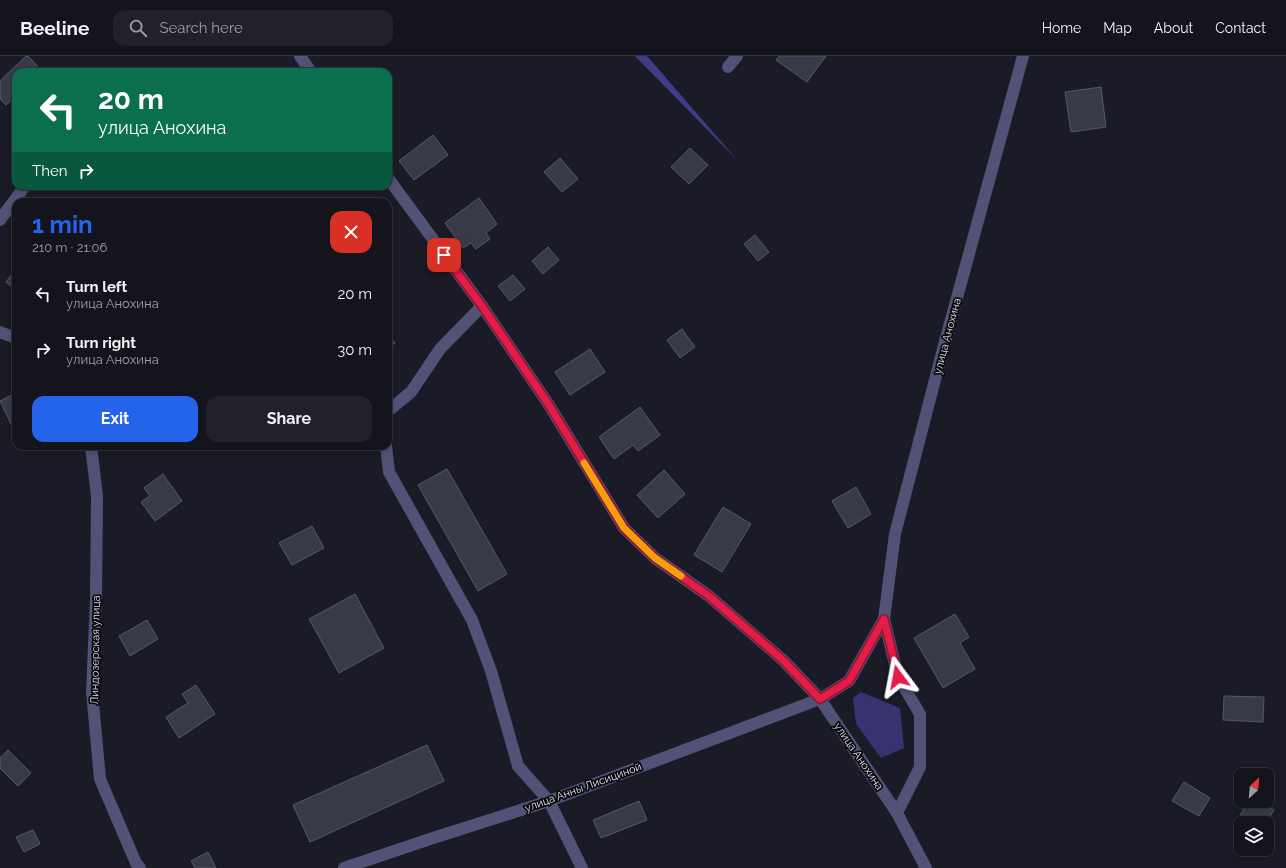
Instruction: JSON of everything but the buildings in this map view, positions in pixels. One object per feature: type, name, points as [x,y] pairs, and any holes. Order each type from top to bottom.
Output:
[{"type":"street","points":[[300,56],[308,68]]},
{"type":"street","points":[[728,68],[737,56]]},
{"type":"street","name":"улица Анохина","points":[[897,813],[920,767],[920,714],[898,677],[884,619],[895,534],[943,349],[1023,56]]},
{"type":"street","name":"улица Анохина","points":[[392,183],[482,306],[549,405],[624,528],[655,558],[709,596],[778,656],[820,699],[897,813],[926,868]]},
{"type":"street","points":[[0,220],[12,204]]},
{"type":"street","points":[[392,408],[411,392],[440,349],[482,306]]},
{"type":"street","points":[[0,332],[12,336]]},
{"type":"street","name":"Линдозерская улица","points":[[91,450],[97,496],[96,599],[92,692],[100,779],[136,863],[140,868]]},
{"type":"street","points":[[386,450],[389,472],[472,620],[491,671],[518,766],[549,801],[582,868]]},
{"type":"street","name":"улица Анохина","points":[[820,699],[849,681],[884,619]]},
{"type":"street","name":"улица Анны Лисициной","points":[[344,868],[549,801],[820,699]]},
{"type":"shaded area","points":[[635,56],[647,56],[738,161]]},
{"type":"shaded area","points":[[861,692],[900,708],[904,748],[881,758],[856,724],[853,698]]},
{"type":"slow traffic","points":[[584,463],[624,528],[655,558],[681,576]]},
{"type":"route","points":[[444,255],[482,306],[549,405],[624,528],[655,558],[709,596],[784,661],[820,699],[849,681],[884,619],[898,677]]}]
